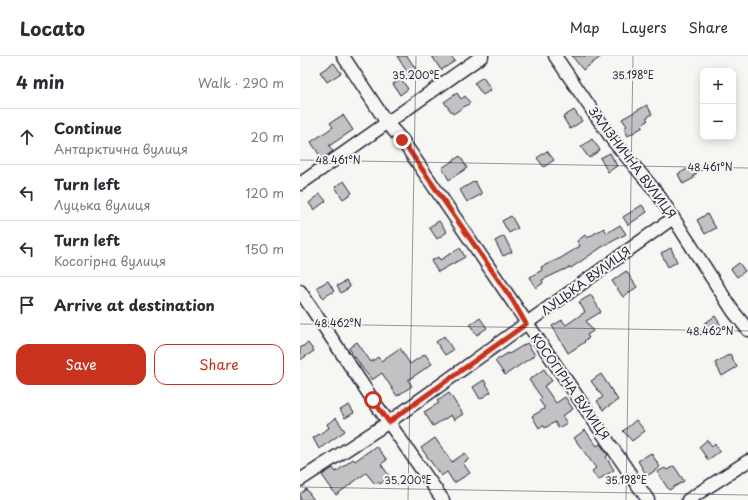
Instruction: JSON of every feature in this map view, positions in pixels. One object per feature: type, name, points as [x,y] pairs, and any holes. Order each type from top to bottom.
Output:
[{"type":"street","name":"КОСОГІРНА ВУЛИЦЯ","points":[[343,56],[388,123],[402,140],[513,301],[526,324],[648,500]]},
{"type":"street","points":[[300,184],[482,56]]},
{"type":"street","name":"ЗАЛІЗНИЧНА ВУЛИЦЯ","points":[[555,56],[614,142],[658,194],[733,311],[748,330]]},
{"type":"street","name":"ЛУЦЬКА ВУЛИЦЯ","points":[[300,480],[389,422],[673,218]]},
{"type":"street","points":[[300,291],[443,500]]},
{"type":"street","points":[[688,500],[748,461]]},
{"type":"building","points":[[397,56],[407,56],[418,72],[410,77]]},
{"type":"building","points":[[432,56],[451,56],[455,61],[441,70]]},
{"type":"building","points":[[572,56],[602,56],[583,70]]},
{"type":"building","points":[[334,63],[341,73],[327,82],[320,72]]},
{"type":"building","points":[[483,77],[491,90],[483,95],[474,83]]},
{"type":"building","points":[[401,79],[408,89],[400,95],[393,84]]},
{"type":"building","points":[[457,93],[461,99],[465,96],[470,103],[453,114],[444,102]]},
{"type":"building","points":[[647,105],[652,114],[646,118],[648,120],[642,126],[643,127],[628,136],[624,128],[627,126],[622,119]]},
{"type":"building","points":[[574,110],[582,121],[570,129],[563,117]]},
{"type":"building","points":[[343,115],[353,130],[329,146],[333,151],[322,159],[311,142],[333,127],[330,123]]},
{"type":"building","points":[[592,139],[600,150],[589,158],[581,147]]},
{"type":"building","points":[[547,151],[554,160],[544,167],[537,158]]},
{"type":"building","points":[[610,153],[617,166],[608,172],[600,158]]},
{"type":"building","points":[[460,156],[467,168],[449,180],[442,168]]},
{"type":"building","points":[[693,166],[697,173],[693,176],[694,178],[683,184],[678,174]]},
{"type":"building","points":[[344,181],[352,193],[343,199],[335,187]]},
{"type":"building","points":[[475,181],[482,194],[467,202],[460,190]]},
{"type":"building","points":[[320,194],[326,201],[314,210],[309,203]]},
{"type":"building","points":[[642,205],[647,212],[628,225],[623,217]]},
{"type":"building","points":[[707,214],[716,228],[705,234],[697,220]]},
{"type":"building","points":[[511,216],[518,228],[509,233],[502,221]]},
{"type":"building","points":[[439,221],[447,232],[437,239],[429,227]]},
{"type":"building","points":[[620,225],[626,234],[602,247],[571,268],[570,267],[542,280],[543,283],[536,288],[530,277],[542,270],[541,267],[561,258],[580,246],[577,241],[585,235],[587,238],[604,228],[607,233]]},
{"type":"building","points":[[504,236],[512,252],[503,256],[495,241]]},
{"type":"building","points":[[460,248],[465,257],[438,272],[431,261],[438,257],[440,260]]},
{"type":"building","points":[[671,248],[677,262],[668,267],[661,253]]},
{"type":"building","points":[[739,263],[745,271],[737,277],[731,269]]},
{"type":"building","points":[[626,271],[637,287],[623,297],[612,281]]},
{"type":"building","points":[[328,281],[334,291],[323,298],[317,287]]},
{"type":"building","points":[[346,281],[350,287],[341,293],[337,286]]},
{"type":"building","points":[[591,295],[601,312],[586,321],[593,331],[587,335],[589,338],[568,353],[552,326],[562,320],[566,325],[585,312],[579,302]]},
{"type":"building","points":[[715,316],[722,327],[710,335],[704,324]]},
{"type":"building","points":[[480,318],[487,328],[477,335],[470,325]]},
{"type":"building","points":[[444,336],[453,350],[445,355],[436,342]]},
{"type":"building","points":[[357,342],[371,362],[378,357],[381,361],[400,348],[410,364],[425,354],[432,364],[408,380],[412,386],[397,396],[382,373],[372,380],[363,369],[349,348]]},
{"type":"building","points":[[308,343],[314,351],[300,360],[300,348]]},
{"type":"building","points":[[527,343],[535,355],[505,375],[495,361]]},
{"type":"building","points":[[730,354],[737,367],[722,376],[715,363]]},
{"type":"building","points":[[544,369],[552,381],[544,386],[556,403],[565,397],[573,409],[562,416],[567,423],[558,428],[555,422],[545,428],[543,425],[539,428],[532,416],[544,409],[544,407],[539,400],[542,398],[529,380]]},
{"type":"building","points":[[601,374],[618,400],[603,410],[597,401],[603,397],[591,381]]},
{"type":"building","points":[[484,380],[491,392],[480,399],[473,387]]},
{"type":"building","points":[[449,393],[463,414],[454,420],[451,415],[433,426],[424,412],[439,403],[437,401]]},
{"type":"building","points":[[349,405],[354,413],[345,418],[340,410]]},
{"type":"building","points":[[336,418],[345,431],[319,449],[313,438],[329,428],[327,424]]},
{"type":"building","points":[[636,420],[645,431],[632,441],[623,431]]},
{"type":"building","points":[[585,430],[597,446],[600,444],[608,455],[606,457],[614,470],[598,480],[592,471],[596,468],[574,438]]},
{"type":"building","points":[[435,438],[452,462],[465,453],[469,459],[463,463],[470,473],[454,483],[447,472],[441,476],[421,448]]},
{"type":"building","points":[[707,440],[712,446],[715,444],[720,451],[708,460],[699,447]]},
{"type":"building","points":[[376,446],[387,460],[381,464],[390,477],[380,484],[378,482],[375,484],[366,473],[336,495],[322,475],[333,468],[336,472],[353,459],[355,461]]},
{"type":"building","points":[[651,453],[660,467],[647,476],[638,461]]},
{"type":"building","points":[[674,466],[684,481],[669,490],[657,472],[665,468],[667,470]]},
{"type":"building","points":[[306,489],[314,500],[300,500],[300,494]]},
{"type":"route","points":[[373,400],[389,422],[526,324],[513,301],[434,189],[402,140]]}]
